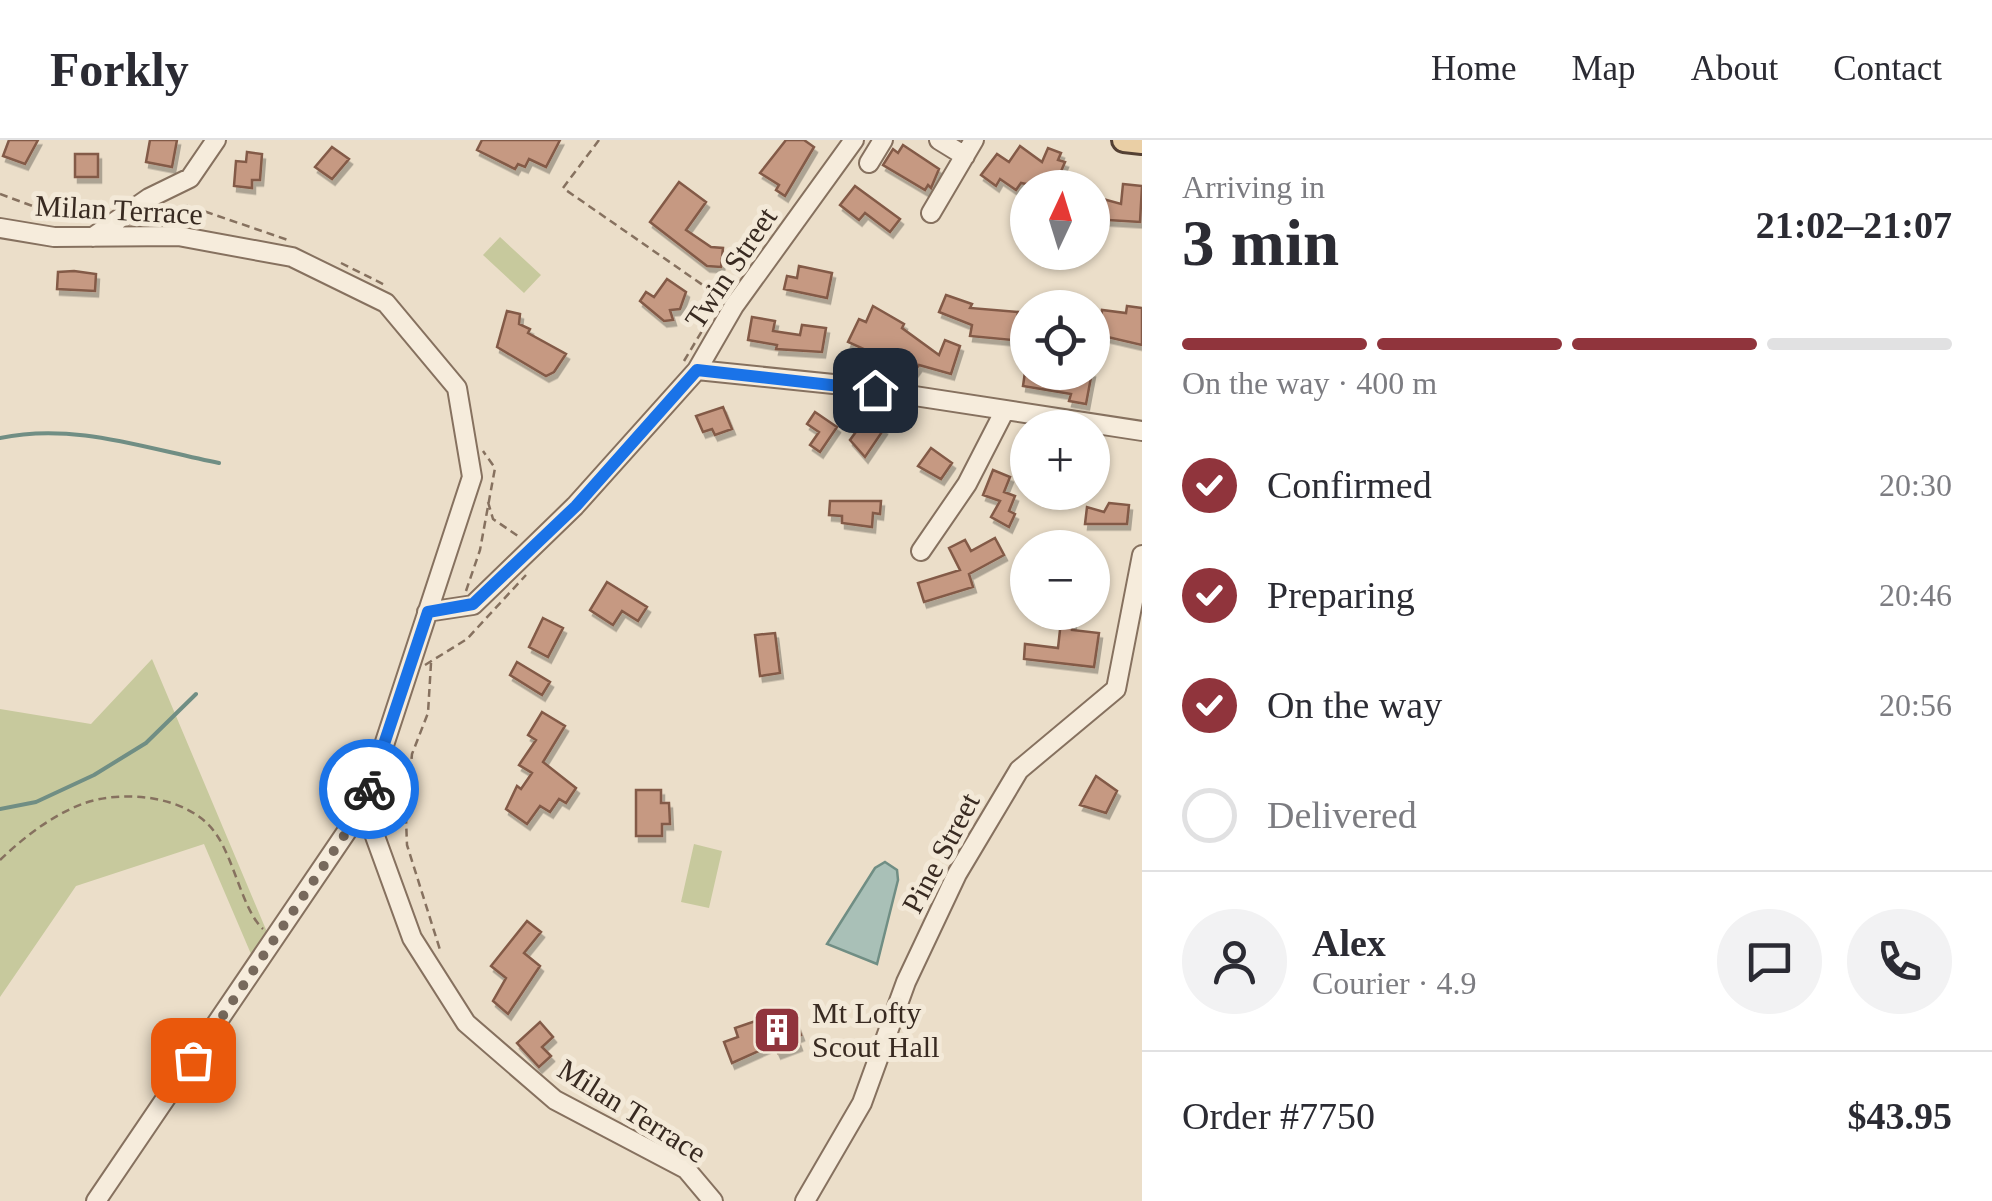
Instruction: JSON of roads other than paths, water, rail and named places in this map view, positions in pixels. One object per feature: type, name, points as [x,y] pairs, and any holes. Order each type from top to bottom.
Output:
[{"type":"main road","points":[[1124,140],[1142,142]]},
{"type":"street","points":[[92,237],[190,178],[216,140]]},
{"type":"street","name":"Twin Street","points":[[428,612],[473,604],[520,563],[697,370],[734,306],[854,140]]},
{"type":"street","points":[[869,162],[883,140]]},
{"type":"street","points":[[930,212],[970,148],[939,140]]},
{"type":"street","name":"Milan Terrace","points":[[0,228],[54,237],[178,236],[292,257],[386,303],[457,388],[472,477],[364,806],[412,938],[466,1023],[556,1100],[686,1169],[713,1201]]},
{"type":"street","points":[[697,370],[842,386],[1142,430]]},
{"type":"street","points":[[921,551],[967,484],[1005,410]]},
{"type":"street","name":"Pine Street","points":[[805,1201],[862,1103],[906,982],[957,874],[1018,770],[1116,689],[1142,555]]},
{"type":"street","points":[[96,1201],[364,806]]},
{"type":"waterway","points":[[0,438],[55,433],[83,435],[219,463]]},
{"type":"waterway","points":[[0,809],[36,802],[94,775],[146,743],[196,694]]},
{"type":"place","name":"Mt Lofty Scout Hall","points":[[777,1030]]}]
